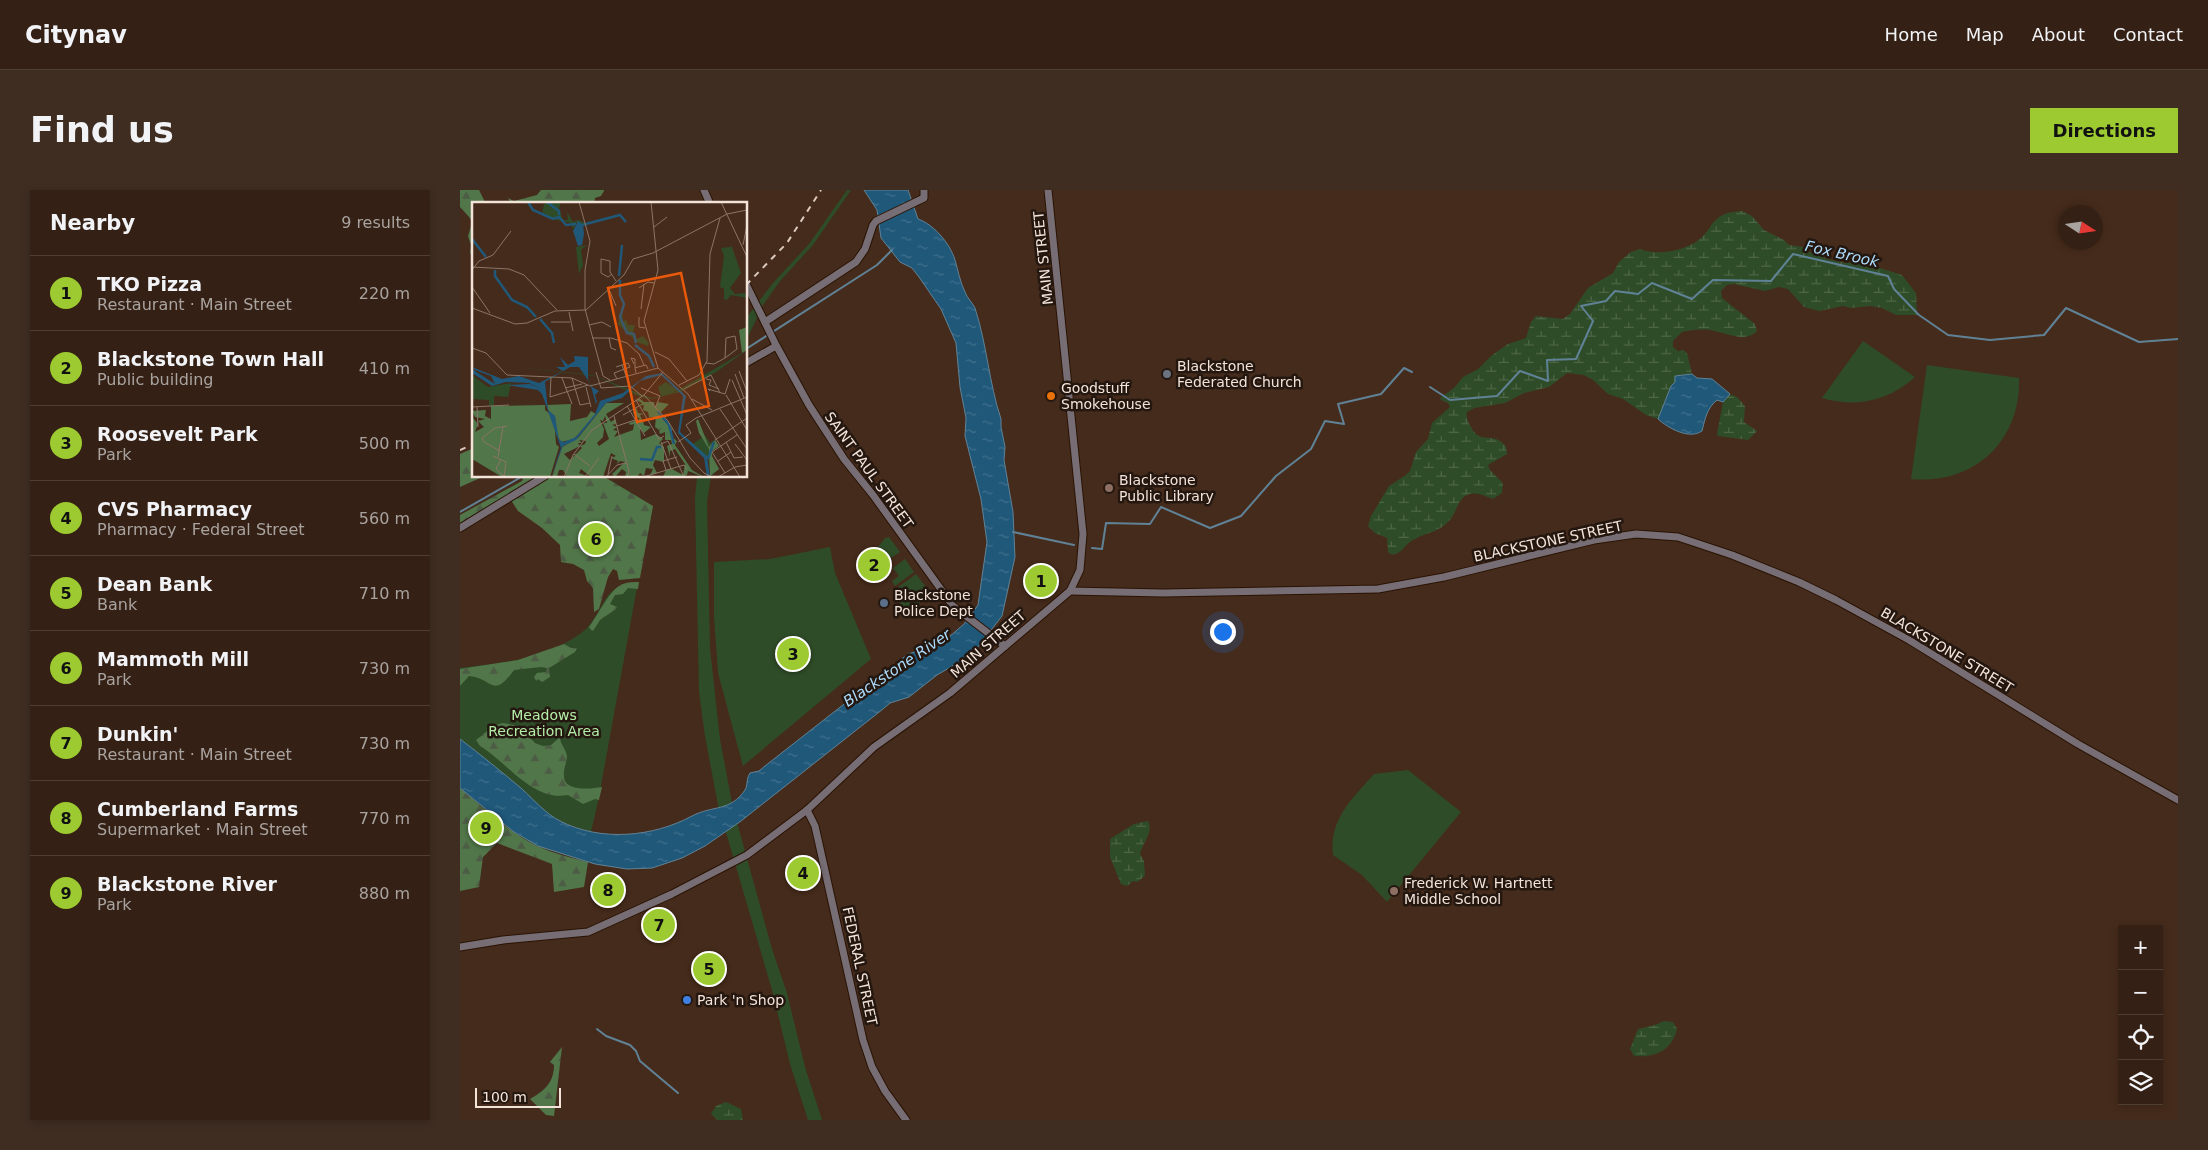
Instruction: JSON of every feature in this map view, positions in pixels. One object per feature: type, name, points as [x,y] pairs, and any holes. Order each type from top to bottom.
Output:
[{"type":"main road","points":[[704,190],[709,202]]},
{"type":"main road","points":[[765,322],[856,262],[865,249],[876,221],[924,198],[924,190]]},
{"type":"main road","name":"MAIN STREET","points":[[460,947],[503,940],[583,933],[672,894],[732,864],[755,850],[807,810],[870,750],[946,697],[1070,591],[1080,570],[1083,534],[1048,190]]},
{"type":"main road","name":"SAINT PAUL STREET","points":[[748,288],[776,346],[817,420],[844,459],[868,488],[935,583],[958,611],[1005,646]]},
{"type":"main road","points":[[748,362],[776,346]]},
{"type":"main road","points":[[460,528],[542,478]]},
{"type":"main road","name":"BLACKSTONE STREET","points":[[1070,591],[1155,593],[1378,589],[1444,577],[1594,540],[1636,534],[1678,537],[1732,555],[1799,582],[1836,600],[1909,640],[2078,744],[2178,800]]},
{"type":"main road","name":"FEDERAL STREET","points":[[807,810],[815,826],[866,1052],[885,1091],[906,1120]]},
{"type":"green space","points":[[460,190],[479,190],[485,202],[472,202],[472,223],[460,207]]},
{"type":"green space","points":[[541,190],[604,190],[601,196],[595,198],[594,202],[510,202],[508,198],[514,201],[537,195]]},
{"type":"green space","points":[[847,190],[851,190],[813,245],[780,281],[763,305],[748,337],[748,315],[773,283],[809,244]]},
{"type":"green space","points":[[1742,211],[1752,216],[1764,230],[1784,240],[1789,245],[1803,247],[1808,252],[1818,254],[1827,259],[1846,263],[1861,262],[1902,275],[1916,293],[1917,315],[1896,315],[1882,308],[1870,306],[1851,308],[1843,306],[1819,311],[1804,307],[1788,289],[1779,287],[1765,291],[1734,284],[1727,285],[1721,291],[1722,298],[1755,324],[1757,331],[1746,337],[1710,330],[1682,332],[1673,341],[1673,347],[1678,351],[1683,350],[1687,353],[1692,374],[1675,376],[1675,382],[1658,419],[1646,415],[1623,399],[1608,394],[1593,380],[1584,375],[1567,373],[1549,387],[1524,393],[1505,403],[1474,408],[1467,412],[1467,416],[1475,433],[1479,436],[1497,439],[1506,447],[1507,454],[1488,465],[1490,470],[1503,483],[1502,493],[1493,499],[1484,495],[1467,495],[1461,500],[1450,520],[1442,527],[1413,540],[1396,554],[1392,555],[1388,552],[1387,538],[1375,533],[1368,526],[1371,516],[1389,486],[1410,471],[1416,452],[1428,439],[1432,423],[1450,407],[1448,403],[1440,398],[1454,388],[1463,377],[1478,369],[1491,356],[1508,344],[1526,338],[1531,322],[1536,316],[1563,319],[1570,314],[1588,288],[1613,273],[1619,262],[1631,252],[1640,249],[1663,252],[1681,249],[1696,242],[1723,215]]},
{"type":"green space","points":[[472,223],[472,252],[470,254],[471,245],[468,236]]},
{"type":"green space","points":[[1863,341],[1915,377],[1894,392],[1872,400],[1847,402],[1822,398]]},
{"type":"green space","points":[[1927,365],[2019,378],[2018,401],[2012,421],[2002,439],[1989,454],[1973,466],[1955,475],[1934,479],[1911,479]]},
{"type":"green space","points":[[1730,394],[1737,397],[1745,406],[1744,422],[1757,431],[1748,440],[1718,436],[1717,434],[1723,402]]},
{"type":"green space","points":[[472,449],[472,478],[480,478],[460,487],[460,454]]},
{"type":"green space","points":[[521,478],[606,478],[653,506],[640,578],[619,580],[617,571],[613,569],[608,577],[599,609],[594,612],[593,588],[587,581],[584,570],[573,564],[561,562],[560,545],[542,528],[518,511],[509,497],[460,526],[460,515],[523,479]]},
{"type":"green space","points":[[697,478],[711,478],[707,502],[710,648],[720,739],[733,808],[772,949],[787,993],[805,1067],[822,1120],[808,1120],[790,1064],[772,990],[718,805],[699,692],[695,499]]},
{"type":"green space","points":[[889,537],[900,552],[888,560],[880,550],[875,551],[885,538]]},
{"type":"green space","points":[[830,547],[835,573],[871,659],[743,766],[718,673],[714,617],[714,562],[770,559]]},
{"type":"green space","points":[[905,559],[914,572],[895,586],[892,581],[899,576],[893,568]]},
{"type":"green space","points":[[916,574],[931,594],[913,608],[905,609],[899,601],[904,597],[897,588]]},
{"type":"green space","name":"Meadows Recreation Area","points":[[638,582],[591,832],[568,825],[552,817],[460,741],[460,668],[524,659],[548,652],[577,636],[587,628],[607,597],[618,587]]},
{"type":"green space","points":[[639,582],[638,589],[628,588],[623,594],[615,595],[610,604],[617,607],[616,609],[600,620],[593,631],[591,630],[589,627],[604,603],[618,586],[625,583]]},
{"type":"green space","points":[[564,644],[571,648],[577,648],[575,652],[549,668],[550,677],[542,682],[538,679],[536,681],[534,677],[537,673],[546,672],[547,668],[541,667],[514,670],[507,679],[496,686],[469,676],[460,686],[460,669],[518,660]]},
{"type":"green space","points":[[503,723],[519,726],[535,743],[543,746],[551,745],[560,737],[567,756],[564,773],[565,781],[568,785],[579,788],[602,787],[599,800],[595,799],[583,804],[568,795],[555,796],[543,793],[521,779],[480,746],[476,740],[495,725]]},
{"type":"green space","points":[[1408,770],[1461,812],[1387,902],[1362,875],[1333,855],[1333,842],[1338,820],[1344,810],[1374,774]]},
{"type":"green space","points":[[460,788],[526,840],[549,851],[588,862],[584,887],[554,892],[552,864],[497,843],[483,857],[479,887],[460,891]]},
{"type":"green space","points":[[1148,821],[1150,829],[1140,854],[1144,861],[1145,876],[1127,886],[1121,884],[1110,857],[1110,839],[1134,824]]},
{"type":"green space","points":[[1664,1021],[1673,1022],[1677,1029],[1671,1043],[1655,1054],[1634,1056],[1630,1049],[1638,1029]]},
{"type":"green space","points":[[562,1047],[554,1116],[546,1115],[530,1099],[540,1093],[550,1082],[554,1065],[550,1062]]},
{"type":"green space","points":[[726,1102],[741,1109],[743,1120],[717,1120],[711,1114],[716,1106]]},
{"type":"water","points":[[864,190],[908,190],[918,219],[935,230],[953,254],[963,288],[975,308],[1001,419],[1005,447],[1004,460],[1013,512],[1015,557],[1002,616],[977,648],[966,658],[937,675],[909,697],[890,703],[741,821],[705,846],[682,858],[652,868],[627,869],[595,864],[538,846],[514,832],[460,788],[460,739],[522,789],[545,811],[560,821],[576,828],[610,834],[627,834],[661,829],[733,802],[745,790],[750,773],[759,771],[908,654],[934,646],[949,637],[964,624],[978,605],[987,542],[981,499],[965,436],[966,418],[960,387],[956,343],[941,309],[919,277],[912,268],[900,262],[881,238],[877,210]]},
{"type":"water","points":[[1692,374],[1697,378],[1712,379],[1730,394],[1723,402],[1717,400],[1711,407],[1702,431],[1685,434],[1667,426],[1658,419],[1671,386],[1675,382],[1675,376]]},
{"type":"waterway","points":[[748,348],[877,265],[892,250]]},
{"type":"waterway","name":"Fox Brook","points":[[1430,387],[1450,400],[1497,396],[1520,371],[1548,381],[1547,360],[1576,359],[1593,321],[1581,306],[1606,301],[1615,291],[1638,294],[1652,283],[1692,299],[1713,280],[1771,281],[1793,254],[1888,276],[1894,289],[1919,315],[1948,335],[1990,340],[2044,335],[2066,308],[2139,342],[2178,339]]},
{"type":"waterway","name":"Fox Brook","points":[[1092,548],[1102,549],[1106,523],[1150,524],[1161,507],[1210,528],[1241,516],[1276,476],[1311,449],[1325,421],[1344,424],[1338,404],[1381,394],[1404,368],[1412,372]]},
{"type":"waterway","points":[[460,512],[520,478]]},
{"type":"waterway","name":"Fox Brook","points":[[1013,532],[1074,545]]},
{"type":"waterway","points":[[597,1029],[606,1036],[630,1045],[636,1051],[640,1061],[678,1093]]},
{"type":"railway","points":[[748,283],[787,243],[821,190]]},
{"type":"railway","points":[[460,450],[472,445]]},
{"type":"place","name":"Blackstone Federated Church","points":[[1167,374]]},
{"type":"place","name":"Goodstuff Smokehouse","points":[[1051,396]]},
{"type":"place","name":"Blackstone Public Library","points":[[1109,488]]},
{"type":"place","name":"Mammoth Mill","points":[[596,539]]},
{"type":"place","name":"Blackstone Town Hall","points":[[874,565]]},
{"type":"place","name":"TKO Pizza","points":[[1041,581]]},
{"type":"place","name":"Blackstone Police Dept","points":[[884,603]]},
{"type":"place","name":"Roosevelt Park","points":[[793,654]]},
{"type":"place","name":"Blackstone River","points":[[486,828]]},
{"type":"place","name":"CVS Pharmacy","points":[[803,873]]},
{"type":"place","name":"Cumberland Farms","points":[[608,890]]},
{"type":"place","name":"Frederick W. Hartnett Middle School","points":[[1394,891]]},
{"type":"place","name":"Dunkin'","points":[[659,925]]},
{"type":"place","name":"Dean Bank","points":[[709,969]]},
{"type":"place","name":"Park 'n Shop","points":[[687,1000]]}]
